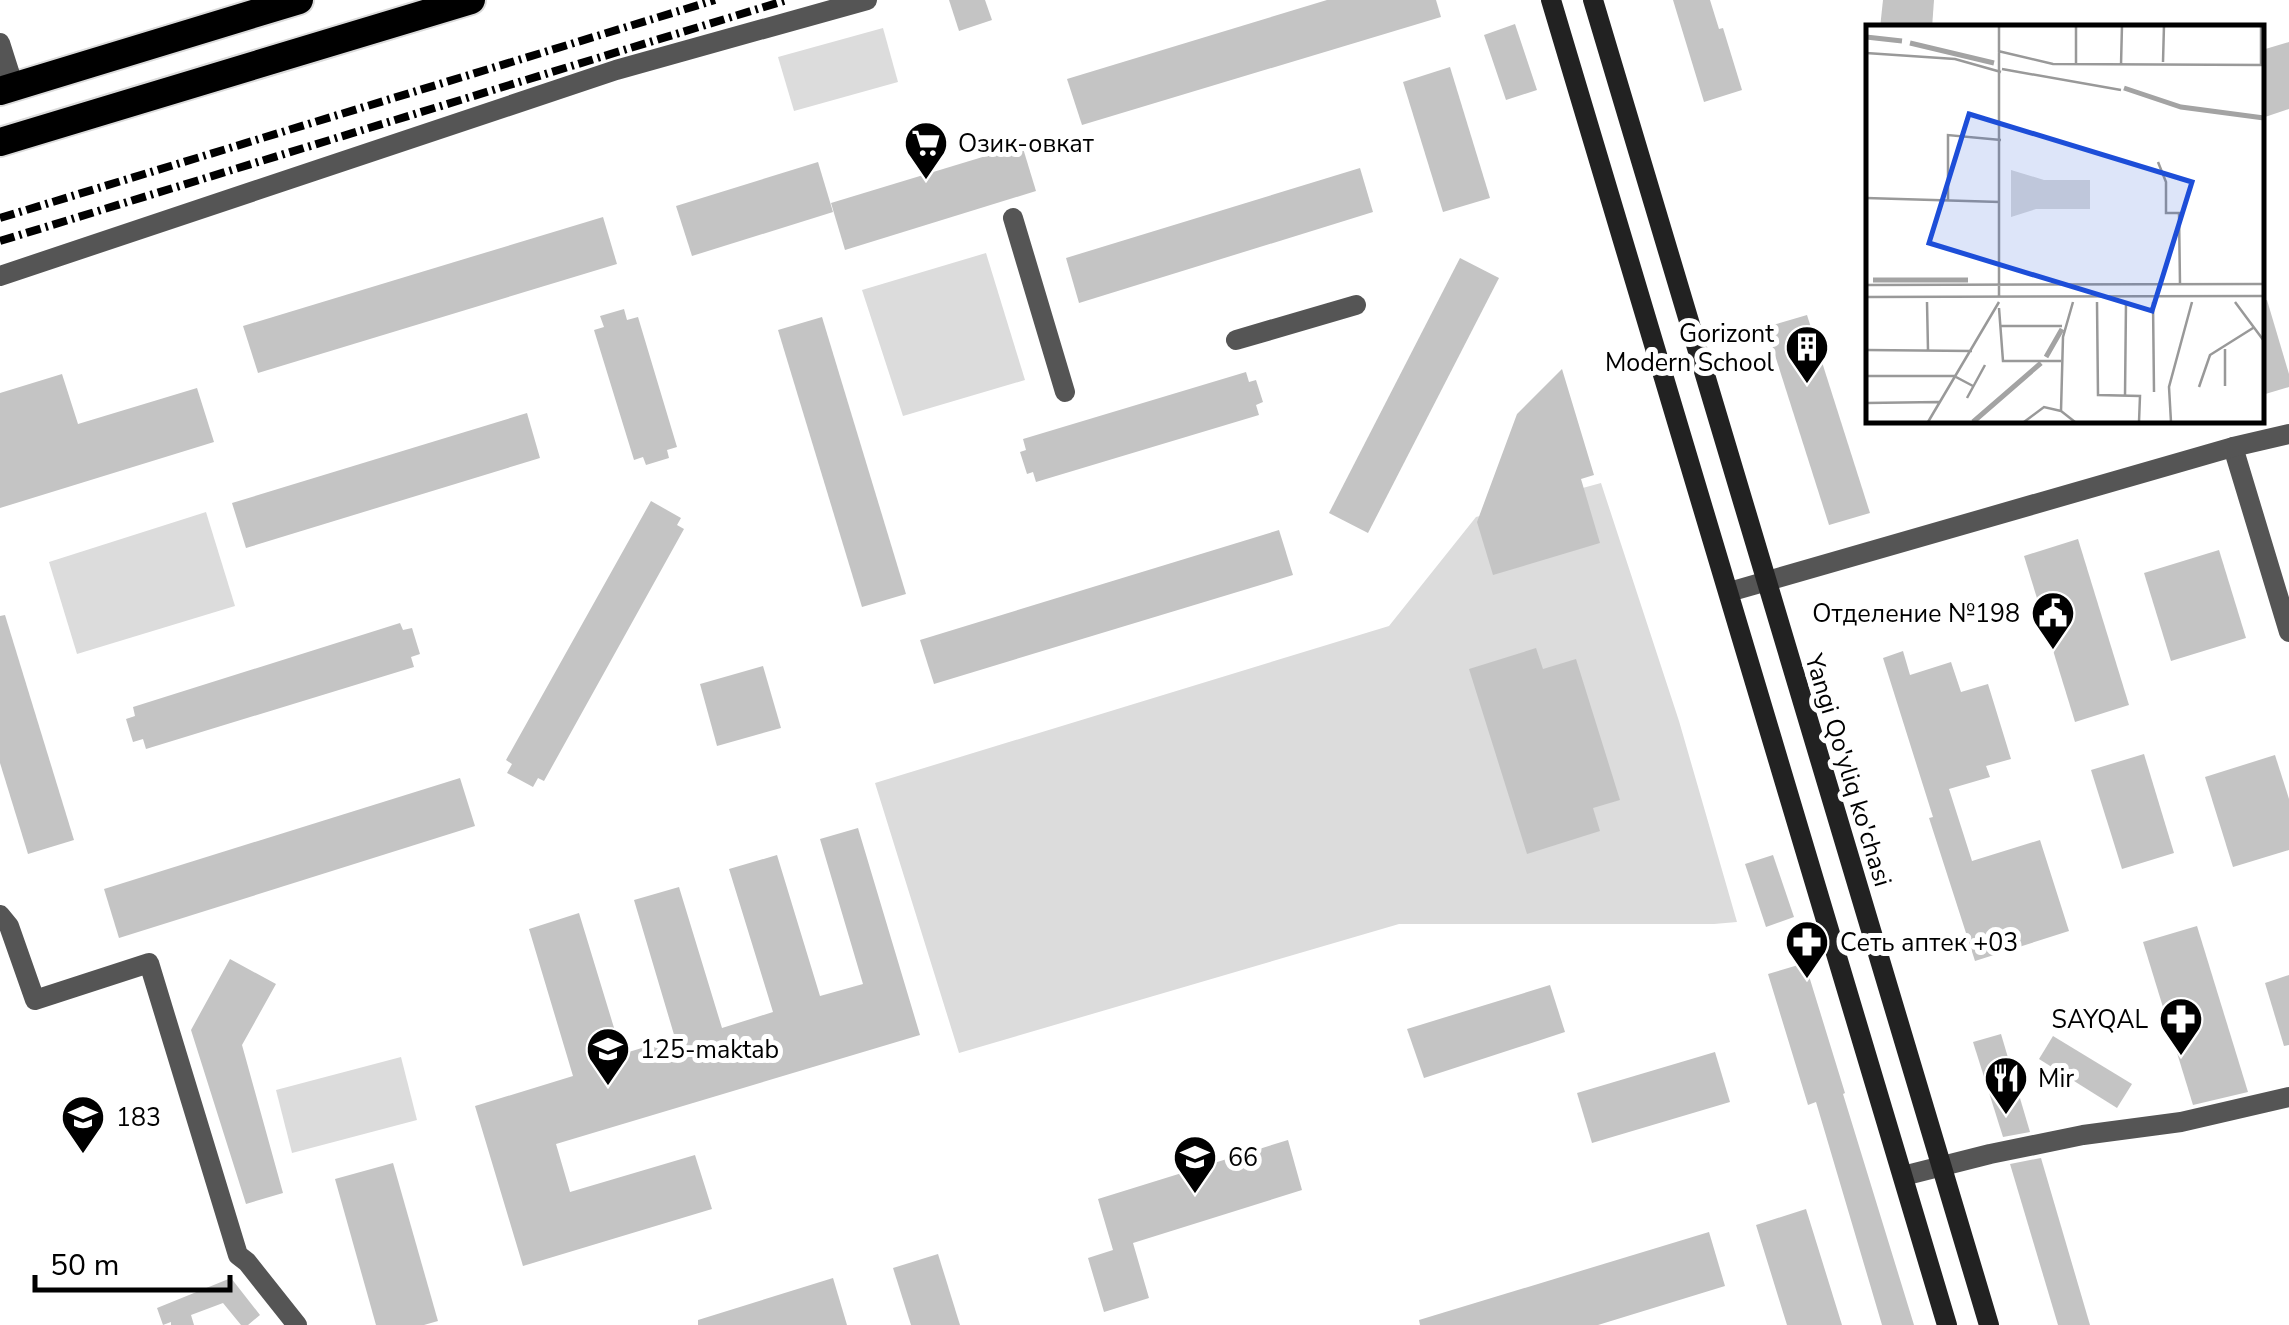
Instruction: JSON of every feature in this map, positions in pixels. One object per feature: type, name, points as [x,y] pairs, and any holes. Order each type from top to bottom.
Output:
[{"type":"highway","points":[[7,89],[267,5],[299,0]]},
{"type":"highway","points":[[0,142],[471,0]]},
{"type":"main road","points":[[1551,0],[1947,1325]]},
{"type":"main road","name":"Yangi Qo'yliq ko'chasi","points":[[1593,0],[1989,1325]]},
{"type":"street","points":[[0,276],[616,70],[866,0]]},
{"type":"street","points":[[0,42],[7,89]]},
{"type":"street","points":[[1013,218],[1066,392]]},
{"type":"street","points":[[1236,340],[1356,305]]},
{"type":"street","points":[[1729,592],[2289,434]]},
{"type":"street","points":[[2234,447],[2289,632]]},
{"type":"street","points":[[0,914],[8,926],[34,1000],[149,964],[238,1255],[297,1325]]},
{"type":"street","points":[[1903,1176],[1990,1154],[2181,1122],[2289,1097]]},
{"type":"shaded area","points":[[883,28],[898,82],[794,111],[778,57]]},
{"type":"shaded area","points":[[986,253],[1025,380],[903,416],[862,290]]},
{"type":"shaded area","points":[[1601,483],[1679,721],[1737,922],[1399,924],[959,1053],[875,783],[1389,626],[1476,517]]},
{"type":"shaded area","points":[[206,512],[235,606],[77,654],[49,562]]},
{"type":"shaded area","points":[[401,1057],[417,1120],[292,1153],[276,1090]]},
{"type":"building","points":[[949,0],[985,0],[992,20],[959,31]]},
{"type":"building","points":[[1327,0],[1436,0],[1441,17],[1082,125],[1067,79]]},
{"type":"building","points":[[1673,0],[1710,0],[1742,90],[1704,102]]},
{"type":"building","points":[[1883,0],[1934,0],[1932,25],[1880,25]]},
{"type":"building","points":[[1515,24],[1537,90],[1506,100],[1484,35]]},
{"type":"building","points":[[2289,42],[2289,109],[2264,117],[2264,49]]},
{"type":"building","points":[[1450,67],[1490,198],[1443,212],[1403,82]]},
{"type":"building","points":[[1022,145],[1036,191],[845,250],[831,203]]},
{"type":"building","points":[[818,162],[833,212],[692,256],[676,206]]},
{"type":"building","points":[[1360,168],[1373,212],[1079,303],[1066,258]]},
{"type":"building","points":[[603,217],[617,264],[258,373],[243,326]]},
{"type":"building","points":[[1460,258],[1499,278],[1368,533],[1329,513]]},
{"type":"building","points":[[2267,300],[2289,374],[2289,387],[2264,394]]},
{"type":"building","points":[[624,309],[627,320],[638,317],[677,447],[667,450],[669,458],[646,465],[643,457],[634,460],[594,330],[604,327],[600,316]]},
{"type":"building","name":"Gorizont Modern School","points":[[1807,315],[1870,513],[1829,525],[1766,327]]},
{"type":"building","points":[[822,317],[906,594],[862,607],[778,330]]},
{"type":"building","points":[[1562,369],[1594,475],[1581,479],[1600,543],[1493,575],[1477,522],[1517,414]]},
{"type":"building","points":[[1246,372],[1249,382],[1256,380],[1263,402],[1256,405],[1259,415],[1036,482],[1033,472],[1027,474],[1020,452],[1026,450],[1023,439]]},
{"type":"building","points":[[62,374],[78,424],[197,388],[214,442],[0,508],[0,393]]},
{"type":"building","points":[[527,413],[540,458],[246,548],[232,503]]},
{"type":"building","points":[[651,501],[681,518],[677,525],[684,529],[544,781],[538,778],[533,787],[507,773],[512,764],[506,760]]},
{"type":"building","points":[[1279,530],[1293,575],[934,684],[920,640]]},
{"type":"building","points":[[2078,539],[2129,705],[2075,722],[2024,556]]},
{"type":"building","points":[[2219,550],[2246,638],[2171,661],[2144,573]]},
{"type":"building","points":[[5,615],[74,840],[28,854],[0,763],[0,616]]},
{"type":"building","points":[[400,623],[403,630],[412,628],[420,654],[411,657],[414,667],[146,749],[143,739],[133,742],[126,719],[135,716],[133,707]]},
{"type":"building","points":[[1536,648],[1543,669],[1576,659],[1620,800],[1593,808],[1600,831],[1527,854],[1469,669]]},
{"type":"building","points":[[1903,651],[1910,675],[1951,662],[1961,692],[1988,684],[2011,759],[1986,766],[1990,777],[1949,789],[1972,861],[2040,840],[2069,931],[1975,961],[1883,658]]},
{"type":"building","points":[[763,666],[781,728],[717,746],[700,684]]},
{"type":"building","points":[[2144,754],[2174,853],[2122,869],[2091,770]]},
{"type":"building","points":[[2275,755],[2289,799],[2289,850],[2233,867],[2205,777]]},
{"type":"building","points":[[460,778],[475,826],[119,938],[104,889]]},
{"type":"building","points":[[858,828],[920,1035],[556,1144],[570,1192],[695,1155],[712,1209],[523,1266],[475,1106],[573,1076],[529,929],[579,913],[622,1054],[675,1038],[634,900],[679,887],[722,1028],[773,1012],[729,869],[777,855],[820,996],[863,984],[820,839]]},
{"type":"building","points":[[1773,855],[1794,917],[1766,927],[1745,864]]},
{"type":"building","points":[[2197,926],[2248,1092],[2193,1105],[2143,942]]},
{"type":"building","points":[[230,959],[276,984],[242,1045],[283,1193],[246,1204],[191,1030]]},
{"type":"building","points":[[1805,963],[1914,1325],[1882,1325],[1816,1102],[1808,1105],[1768,974]]},
{"type":"building","points":[[2289,975],[2289,1045],[2284,1046],[2265,983]]},
{"type":"building","points":[[1550,985],[1565,1032],[1424,1078],[1407,1029]]},
{"type":"building","points":[[2001,1034],[2030,1132],[2003,1137],[1973,1042]]},
{"type":"building","points":[[2053,1036],[2132,1084],[2117,1108],[2039,1059]]},
{"type":"building","points":[[1715,1052],[1730,1102],[1592,1143],[1577,1093]]},
{"type":"building","points":[[1288,1140],[1302,1190],[1133,1243],[1149,1298],[1104,1312],[1088,1258],[1113,1250],[1098,1199]]},
{"type":"building","points":[[2041,1158],[2090,1325],[2058,1325],[2010,1164]]},
{"type":"building","points":[[393,1163],[438,1321],[424,1325],[376,1325],[335,1179]]},
{"type":"building","points":[[1806,1209],[1842,1325],[1787,1325],[1756,1225]]},
{"type":"building","points":[[1709,1232],[1725,1286],[1598,1325],[1420,1325],[1419,1320]]},
{"type":"building","points":[[938,1254],[960,1325],[911,1325],[893,1268]]},
{"type":"building","points":[[231,1278],[260,1315],[248,1325],[241,1325],[223,1303],[191,1315],[194,1325],[163,1325],[157,1308]]},
{"type":"building","points":[[833,1278],[847,1325],[698,1325],[698,1320]]},
{"type":"railway","points":[[0,218],[715,0]]},
{"type":"railway","points":[[0,241],[787,0]]},
{"type":"place","name":"Озик-овкат","points":[[926,181]]},
{"type":"place","name":"Gorizont Modern School","points":[[1807,385]]},
{"type":"place","name":"Отделение №198","points":[[2053,651]]},
{"type":"place","name":"Сеть аптек +03","points":[[1807,980]]},
{"type":"place","name":"SAYQAL","points":[[2181,1057]]},
{"type":"place","name":"125-maktab","points":[[608,1087]]},
{"type":"place","name":"Mir","points":[[2006,1116]]},
{"type":"place","name":"183","points":[[83,1155]]},
{"type":"place","name":"66","points":[[1195,1195]]}]
